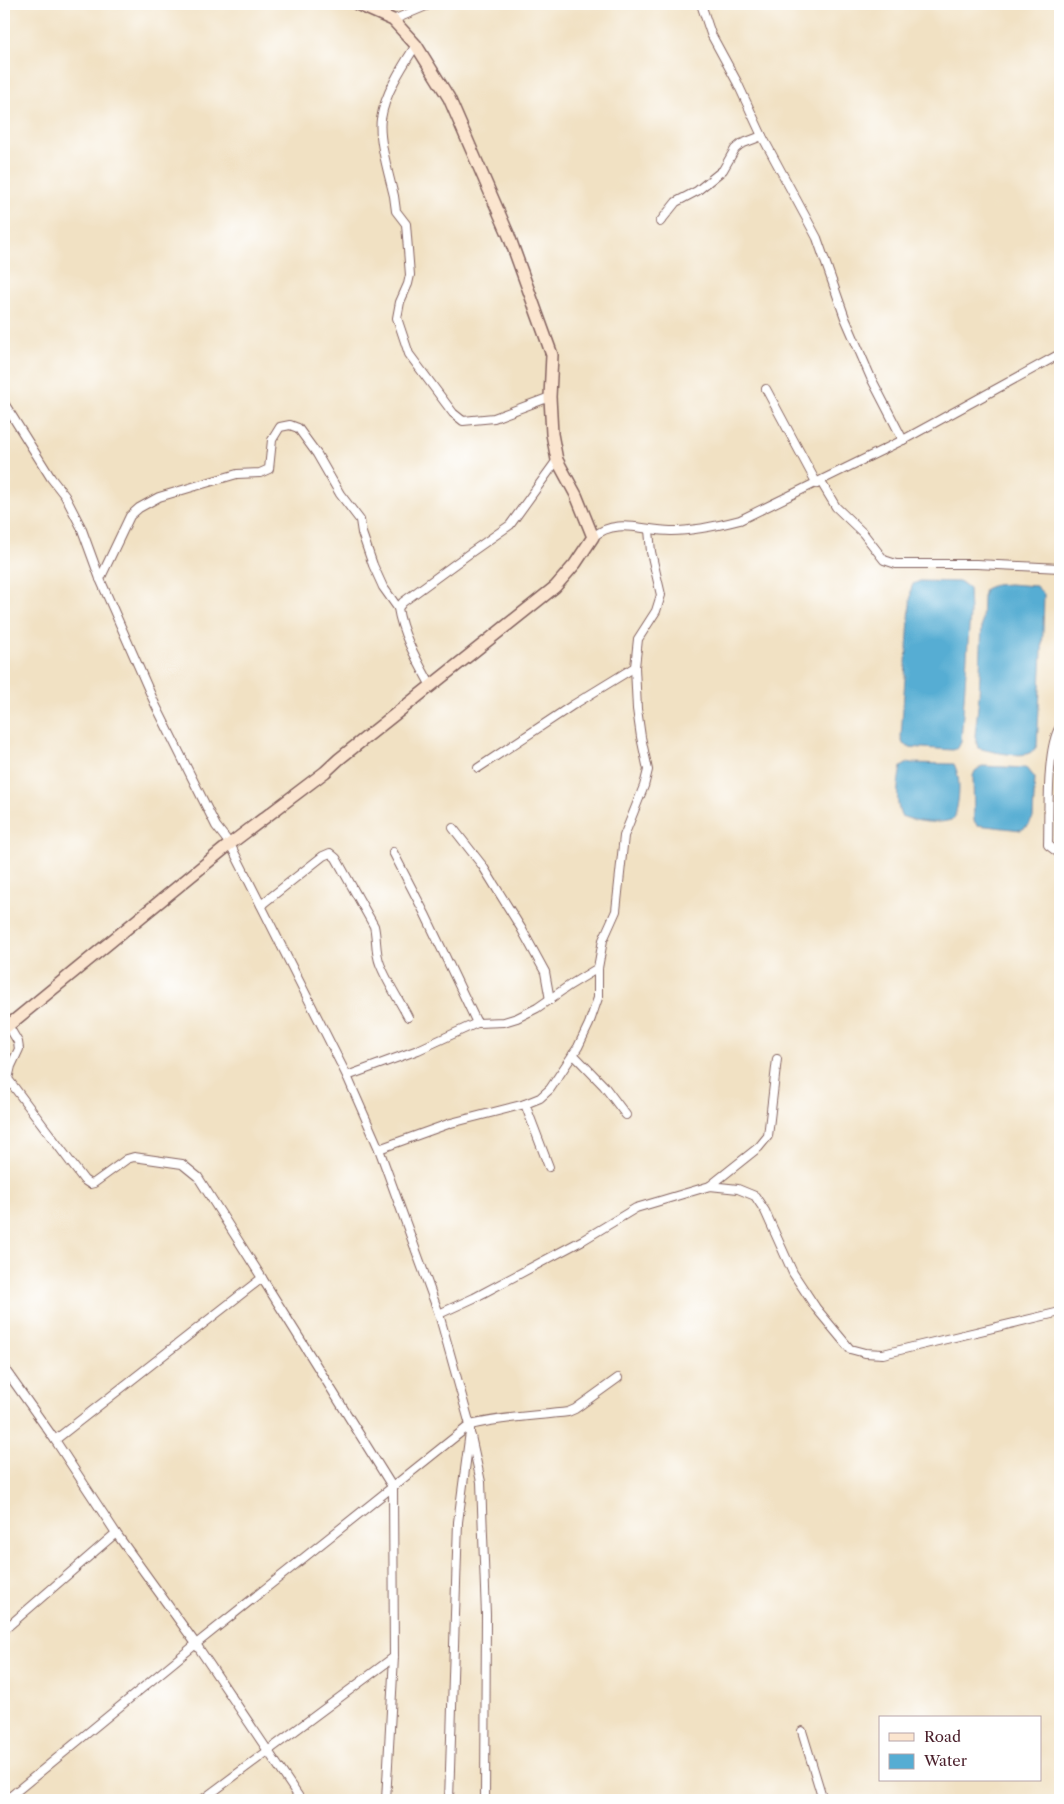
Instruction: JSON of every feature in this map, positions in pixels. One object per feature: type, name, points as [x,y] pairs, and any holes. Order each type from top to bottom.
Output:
[{"type":"street","points":[[357,4],[393,20],[416,45],[449,98],[509,236],[552,355],[550,397],[552,434],[557,460],[576,495],[593,537]]},
{"type":"street","points":[[393,20],[431,4]]},
{"type":"street","points":[[701,4],[711,34],[737,82],[762,136],[818,238],[845,318],[871,378],[903,440]]},
{"type":"street","points":[[416,45],[395,79],[381,119],[381,138],[394,196],[394,206],[398,215],[406,224],[410,275],[400,302],[397,318],[405,345],[429,383],[452,413],[463,421],[494,418],[550,397]]},
{"type":"street","points":[[660,222],[676,202],[697,191],[723,170],[735,149],[741,144],[762,136]]},
{"type":"street","points":[[386,1800],[394,1657],[393,1488],[198,1177],[182,1164],[134,1158],[127,1159],[94,1183],[90,1184],[84,1180],[8,1079],[10,1066],[18,1049],[18,1042],[6,1027],[230,844],[325,772],[555,587],[593,537],[601,530],[611,526],[672,531],[712,528],[740,520],[819,483],[903,440],[1060,354]]},
{"type":"street","points":[[766,389],[819,483],[836,507],[863,533],[884,560],[896,564],[976,564],[1060,568]]},
{"type":"street","points":[[4,403],[69,504],[81,527],[100,579],[155,704],[212,818],[230,844],[347,1076],[378,1149],[439,1314],[470,1428],[481,1482],[486,1615],[485,1800]]},
{"type":"street","points":[[100,579],[130,516],[139,508],[159,497],[206,482],[237,474],[260,473],[269,469],[272,440],[280,427],[290,425],[298,428],[318,454],[340,494],[360,520],[362,533],[373,565],[383,587],[398,608],[399,617],[414,654],[431,686]]},
{"type":"street","points":[[398,608],[403,602],[510,525],[557,460]]},
{"type":"street","points":[[378,1149],[451,1123],[525,1104],[540,1098],[550,1089],[573,1054],[589,1024],[598,998],[598,968],[603,940],[616,911],[624,836],[644,786],[648,770],[637,709],[635,667],[638,639],[656,611],[661,596],[651,552],[649,530]]},
{"type":"street","points":[[478,768],[573,705],[635,667]]},
{"type":"street","points":[[1060,727],[1055,734],[1051,763],[1048,845],[1060,854]]},
{"type":"street","points":[[453,828],[482,865],[524,935],[544,972],[550,1000]]},
{"type":"street","points":[[393,852],[477,1023]]},
{"type":"street","points":[[261,905],[326,854],[330,853],[336,858],[374,926],[380,964],[408,1017]]},
{"type":"street","points":[[347,1076],[418,1050],[477,1023],[504,1022],[537,1008],[570,984],[598,968]]},
{"type":"street","points":[[573,1054],[604,1086],[626,1115]]},
{"type":"street","points":[[439,1314],[474,1298],[582,1240],[636,1208],[710,1186],[765,1142],[768,1136],[777,1059]]},
{"type":"street","points":[[525,1104],[549,1167]]},
{"type":"street","points":[[710,1186],[738,1189],[755,1196],[765,1211],[793,1273],[816,1308],[850,1349],[865,1354],[883,1354],[1060,1312]]},
{"type":"street","points":[[55,1440],[262,1278]]},
{"type":"street","points":[[4,1368],[55,1440],[116,1533],[196,1644],[301,1800]]},
{"type":"street","points":[[6,1800],[196,1644],[470,1428],[494,1419],[568,1412],[618,1378]]},
{"type":"street","points":[[449,1800],[458,1522],[470,1428]]},
{"type":"street","points":[[4,1630],[116,1533]]},
{"type":"street","points":[[202,1800],[394,1657]]},
{"type":"street","points":[[802,1731],[823,1800]]},
{"type":"water","points":[[920,581],[961,582],[969,588],[970,614],[961,742],[958,748],[953,750],[908,747],[903,744],[901,737],[911,590],[913,584]]},
{"type":"water","points":[[994,585],[1036,586],[1044,594],[1037,746],[1032,752],[1020,755],[978,748],[975,736],[979,696],[983,597],[985,589]]},
{"type":"water","points":[[908,763],[954,764],[957,770],[959,791],[954,819],[928,822],[901,816],[898,798],[899,779],[901,767]]},
{"type":"water","points":[[982,766],[1027,768],[1035,778],[1033,818],[1028,826],[1021,830],[977,825],[974,821],[973,776],[975,771]]}]
